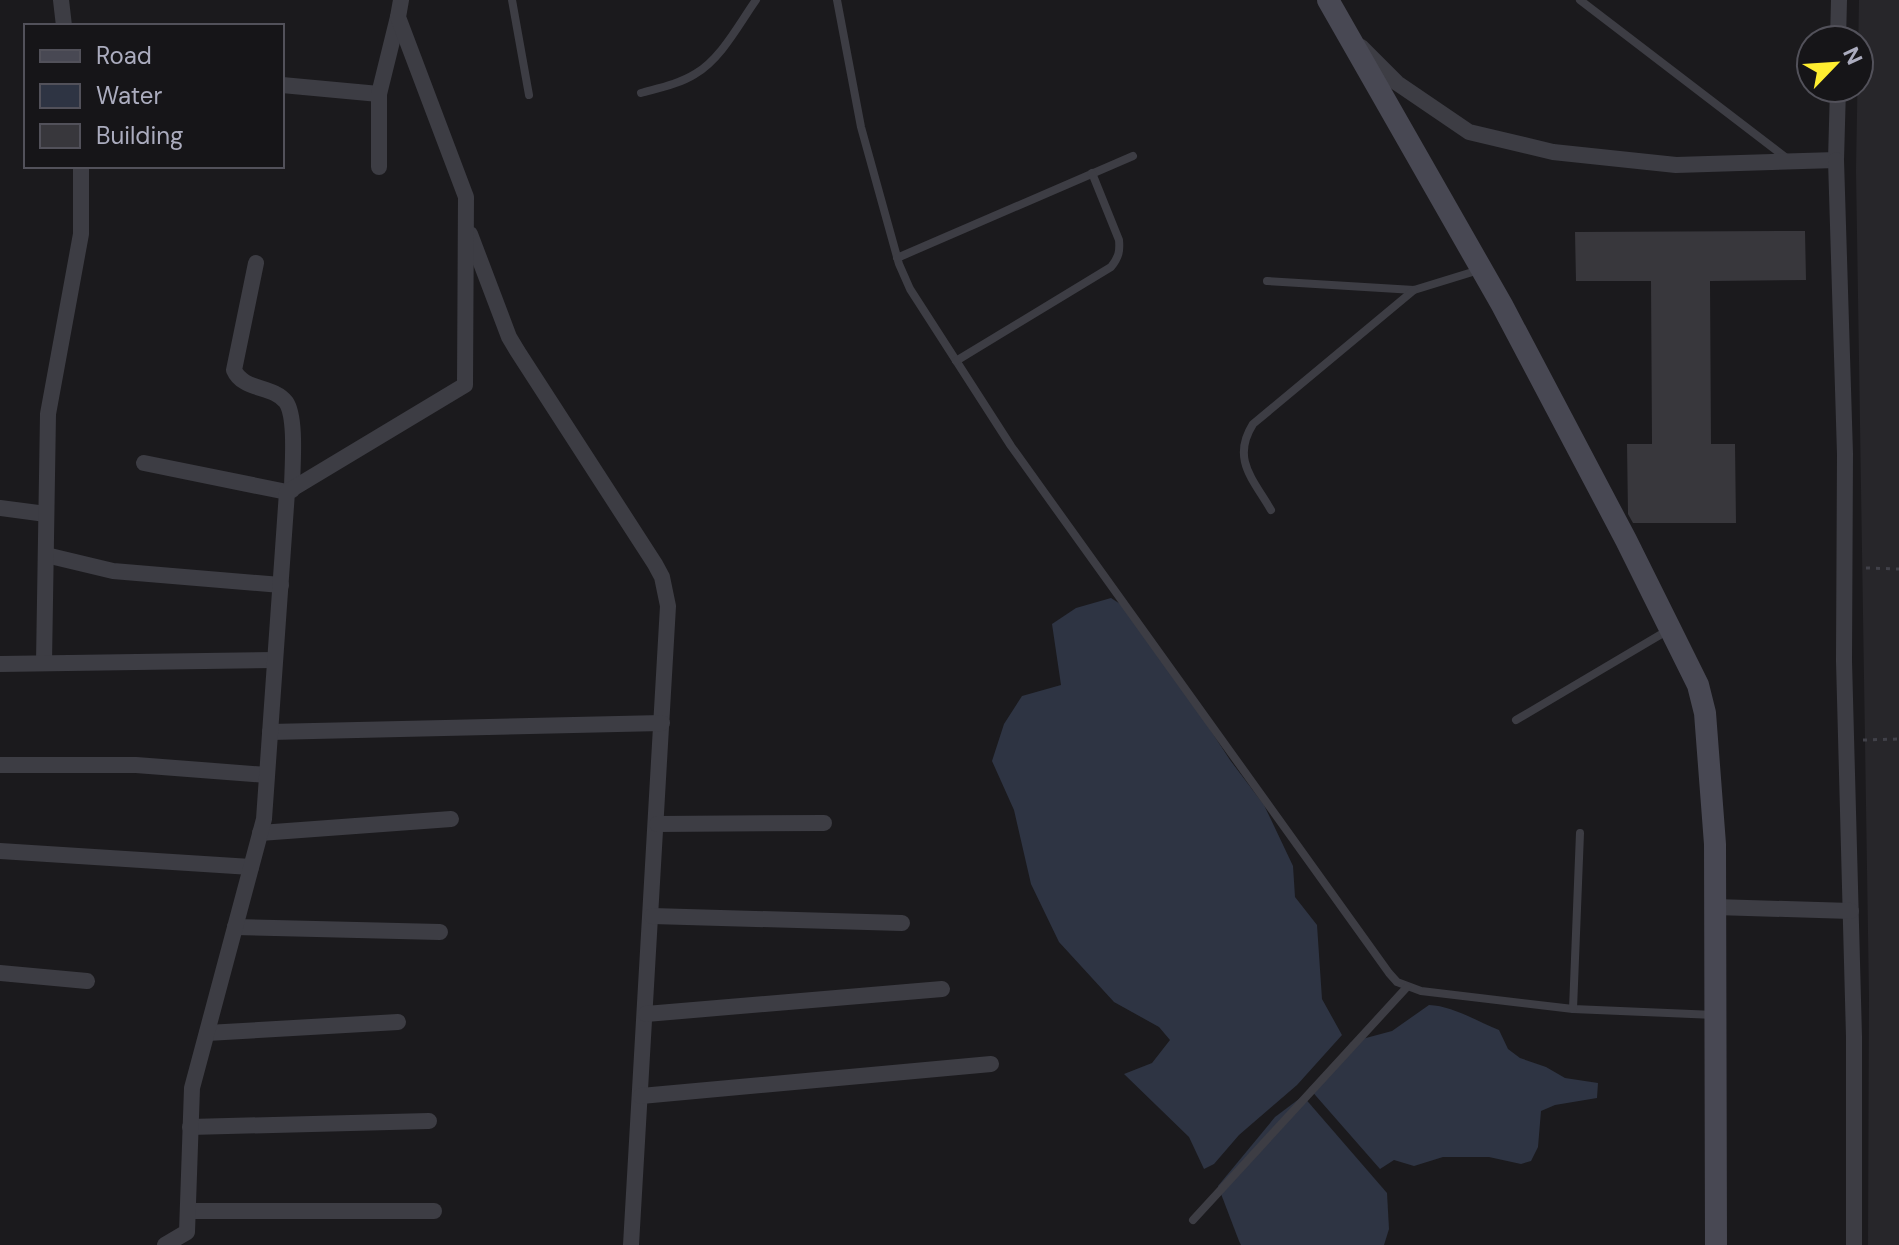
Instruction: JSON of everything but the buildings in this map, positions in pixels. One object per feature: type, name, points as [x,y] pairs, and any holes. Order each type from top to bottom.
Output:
[{"type":"street","points":[[61,0],[64,24]]},
{"type":"street","points":[[1328,0],[1481,269],[1626,540],[1698,685],[1705,713],[1715,844],[1716,1245]]},
{"type":"street","points":[[1838,24],[1839,0]]},
{"type":"street","points":[[379,167],[379,94],[399,8]]},
{"type":"street","points":[[144,463],[290,491],[465,385],[466,197],[399,8]]},
{"type":"street","points":[[1346,32],[1397,83],[1469,132],[1553,152],[1676,165],[1836,160]]},
{"type":"street","points":[[284,85],[379,94]]},
{"type":"street","points":[[1838,104],[1836,160],[1845,454],[1844,661],[1854,1037],[1854,1245]]},
{"type":"street","points":[[44,663],[48,414],[81,234],[81,168]]},
{"type":"street","points":[[466,225],[509,337],[662,577],[668,606],[631,1245]]},
{"type":"street","points":[[165,1245],[187,1239],[192,1088],[264,819],[290,491],[291,417],[287,403],[281,398],[241,381],[234,370],[256,263]]},
{"type":"street","points":[[0,508],[46,514]]},
{"type":"street","points":[[46,555],[113,571],[281,585]]},
{"type":"street","points":[[0,664],[275,660]]},
{"type":"street","points":[[270,732],[662,723]]},
{"type":"street","points":[[0,765],[136,765],[267,775]]},
{"type":"street","points":[[260,833],[451,819]]},
{"type":"street","points":[[657,824],[824,823]]},
{"type":"street","points":[[0,851],[251,867]]},
{"type":"street","points":[[1715,907],[1851,911]]},
{"type":"street","points":[[652,916],[902,923]]},
{"type":"street","points":[[235,927],[440,932]]},
{"type":"street","points":[[0,973],[87,981]]},
{"type":"street","points":[[646,1014],[942,989]]},
{"type":"street","points":[[207,1033],[398,1022]]},
{"type":"street","points":[[641,1096],[991,1064]]},
{"type":"street","points":[[190,1127],[429,1121]]},
{"type":"street","points":[[188,1211],[434,1211]]},
{"type":"lane","points":[[512,0],[529,95]]},
{"type":"lane","points":[[641,93],[698,73],[711,62],[756,0]]},
{"type":"lane","points":[[837,0],[861,127],[897,258],[910,289],[1011,446],[1389,973],[1407,987],[1573,1009],[1715,1015]]},
{"type":"lane","points":[[1580,0],[1791,162]]},
{"type":"lane","points":[[897,258],[1133,156]]},
{"type":"lane","points":[[956,361],[1111,267],[1117,260],[1119,240],[1092,173]]},
{"type":"lane","points":[[1267,281],[1414,290],[1481,269]]},
{"type":"lane","points":[[1271,510],[1245,466],[1241,451],[1245,436],[1253,424],[1414,290]]},
{"type":"lane","points":[[1516,720],[1670,629]]},
{"type":"lane","points":[[1573,1009],[1580,833]]},
{"type":"lane","points":[[1193,1220],[1407,987]]},
{"type":"path","points":[[1866,568],[1899,569]]},
{"type":"path","points":[[1846,740],[1899,739]]},
{"type":"shaded area","points":[[1859,0],[1899,0],[1899,1245],[1868,1245],[1869,996],[1856,170],[1857,104],[1875,104],[1875,24],[1859,24]]},
{"type":"water","points":[[1111,598],[1134,613],[1230,760],[1264,805],[1293,866],[1295,897],[1317,925],[1322,999],[1342,1035],[1297,1085],[1239,1135],[1214,1164],[1204,1169],[1189,1137],[1124,1074],[1152,1063],[1170,1040],[1159,1027],[1114,1002],[1059,942],[1031,884],[1014,810],[992,761],[1004,724],[1022,696],[1061,685],[1052,624],[1076,608]]},
{"type":"water","points":[[1429,1005],[1456,1011],[1499,1030],[1508,1049],[1520,1058],[1565,1078],[1598,1083],[1597,1098],[1555,1105],[1541,1111],[1538,1147],[1531,1161],[1521,1164],[1489,1157],[1443,1157],[1414,1166],[1394,1160],[1380,1169],[1309,1088],[1328,1071],[1351,1042],[1392,1031]]},
{"type":"water","points":[[1303,1096],[1387,1193],[1389,1229],[1384,1245],[1241,1245],[1218,1186],[1275,1117]]}]
